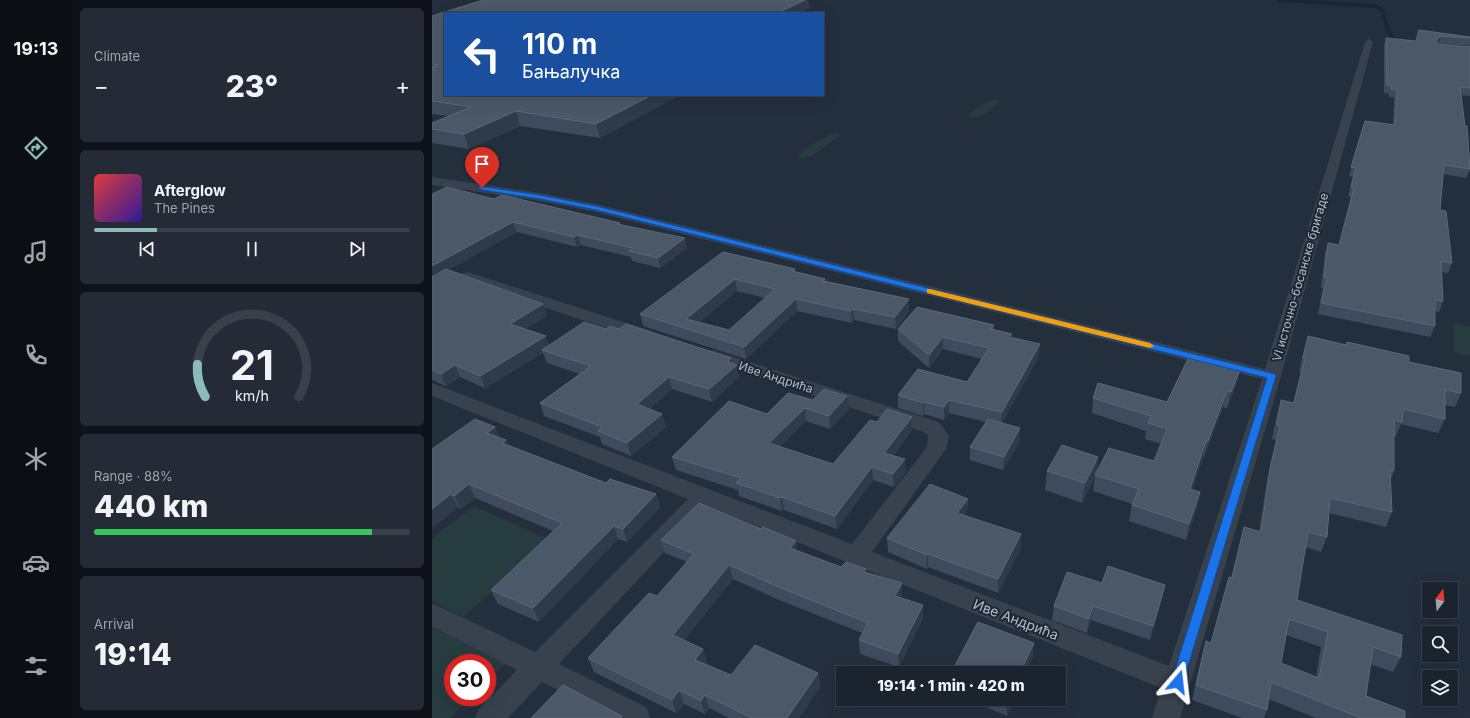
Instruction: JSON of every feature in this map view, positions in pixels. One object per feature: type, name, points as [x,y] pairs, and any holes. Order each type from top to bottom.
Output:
[{"type":"street","name":"VI источно-босанске бригаде","points":[[1166,718],[1272,376],[1369,42]]},
{"type":"street","points":[[432,181],[540,197],[596,208],[1272,376]]},
{"type":"street","points":[[468,277],[665,341]]},
{"type":"street","name":"Иве Андрића","points":[[696,351],[931,427],[937,431],[940,436],[936,449],[856,556]]},
{"type":"street","name":"Иве Андрића","points":[[432,389],[1178,682]]},
{"type":"street","points":[[489,718],[704,496]]},
{"type":"street","points":[[432,614],[636,716]]},
{"type":"green space","points":[[994,99],[1000,101],[990,110],[976,117],[968,117],[976,108]]},
{"type":"green space","points":[[840,135],[815,154],[810,157],[800,158],[799,154],[818,141],[828,136]]},
{"type":"green space","points":[[1453,323],[1470,327],[1470,356],[1454,352]]},
{"type":"green space","points":[[474,506],[550,540],[463,617],[432,601],[432,538]]},
{"type":"green space","points":[[432,619],[510,659],[496,672],[496,654],[444,654],[444,706],[462,706],[450,718],[432,718]]},
{"type":"building","points":[[483,0],[805,0],[780,12],[445,12]]},
{"type":"building","points":[[444,12],[444,96],[650,96],[596,124],[516,111],[464,134],[432,129],[432,123],[471,107],[432,101],[432,67],[438,65],[432,64],[432,16]]},
{"type":"building","points":[[1419,30],[1470,37],[1441,36],[1436,40],[1438,44],[1470,47],[1470,88],[1460,87],[1465,126],[1467,126],[1470,169],[1444,165],[1440,210],[1446,211],[1452,263],[1441,261],[1443,301],[1435,300],[1435,326],[1321,303],[1327,278],[1324,277],[1328,243],[1339,245],[1354,188],[1351,187],[1356,168],[1351,167],[1365,121],[1395,125],[1397,90],[1391,89],[1392,86],[1387,85],[1386,38],[1416,41]]},
{"type":"building","points":[[447,187],[494,199],[502,195],[620,223],[617,224],[685,238],[658,258],[629,251],[633,248],[578,235],[574,237],[513,222],[432,266],[432,194]]},
{"type":"building","points":[[723,252],[795,269],[792,271],[825,279],[823,281],[909,299],[895,317],[853,309],[851,311],[796,299],[744,347],[640,314]],"holes":[[[735,279],[775,289],[729,330],[686,319]]]},
{"type":"building","points":[[446,269],[543,304],[510,324],[546,336],[480,376],[455,365],[441,374],[432,370],[432,277]]},
{"type":"building","points":[[917,307],[994,325],[991,329],[1012,334],[1009,337],[1040,344],[1002,412],[949,400],[944,407],[923,403],[898,395],[918,369],[967,382],[989,348],[943,337],[929,355],[898,329]]},
{"type":"building","points":[[584,322],[606,329],[610,326],[619,329],[626,324],[731,358],[728,362],[737,365],[709,389],[669,377],[637,404],[662,414],[627,443],[598,431],[602,427],[540,403],[591,366],[542,350]]},
{"type":"building","points":[[1308,336],[1346,345],[1347,342],[1409,356],[1409,362],[1461,373],[1461,393],[1445,390],[1445,419],[1403,409],[1402,422],[1394,420],[1394,471],[1390,470],[1392,512],[1330,498],[1327,537],[1308,532],[1297,600],[1402,635],[1401,657],[1373,647],[1366,696],[1405,711],[1405,718],[1361,718],[1271,682],[1267,710],[1196,685],[1206,641],[1211,643],[1229,577],[1232,578],[1244,527],[1261,532],[1271,464],[1280,426],[1277,425],[1281,400],[1294,403],[1305,358],[1303,358]],"holes":[[[1289,619],[1328,632],[1319,678],[1281,663]]]},
{"type":"building","points":[[1189,357],[1240,370],[1231,392],[1227,391],[1208,441],[1206,441],[1190,489],[1200,492],[1189,524],[1132,505],[1139,489],[1095,475],[1109,448],[1154,461],[1167,429],[1148,423],[1151,416],[1093,398],[1098,383],[1167,402]]},
{"type":"building","points":[[824,389],[847,396],[829,416],[805,408],[769,443],[833,464],[870,420],[877,422],[887,409],[912,417],[884,453],[905,459],[893,474],[872,467],[835,516],[782,497],[780,498],[736,483],[741,478],[672,457],[729,401],[767,414],[788,393],[813,400]]},
{"type":"building","points":[[475,419],[495,427],[487,433],[506,440],[502,443],[606,483],[610,479],[656,494],[623,529],[614,526],[533,608],[491,590],[562,523],[469,484],[454,496],[451,494],[432,509],[432,449]]},
{"type":"building","points":[[988,419],[1020,428],[1004,457],[970,447]]},
{"type":"building","points":[[1062,445],[1098,457],[1085,483],[1047,471]]},
{"type":"building","points":[[930,484],[968,499],[957,513],[1021,534],[998,579],[928,554],[927,555],[887,538]]},
{"type":"building","points":[[699,503],[761,529],[763,527],[796,541],[790,548],[841,567],[846,562],[866,569],[864,572],[902,583],[895,596],[923,605],[898,654],[859,640],[868,623],[729,565],[673,635],[703,649],[695,660],[731,675],[755,645],[818,673],[787,718],[752,718],[705,695],[701,701],[679,690],[672,700],[588,658],[649,593],[657,596],[694,554],[661,540]]},
{"type":"building","points":[[1108,566],[1165,585],[1153,626],[1093,606],[1089,619],[1054,606],[1067,572],[1102,583]]},
{"type":"building","points":[[978,622],[1034,643],[1023,666],[955,666]]},
{"type":"building","points":[[563,685],[622,716],[620,718],[531,718]]},
{"type":"waterway","points":[[1279,0],[1375,6],[1383,10],[1386,25],[1390,34],[1401,43]]},
{"type":"slow traffic","points":[[930,291],[1150,346]]},
{"type":"route","points":[[482,188],[596,208],[1272,376],[1178,682]]}]
